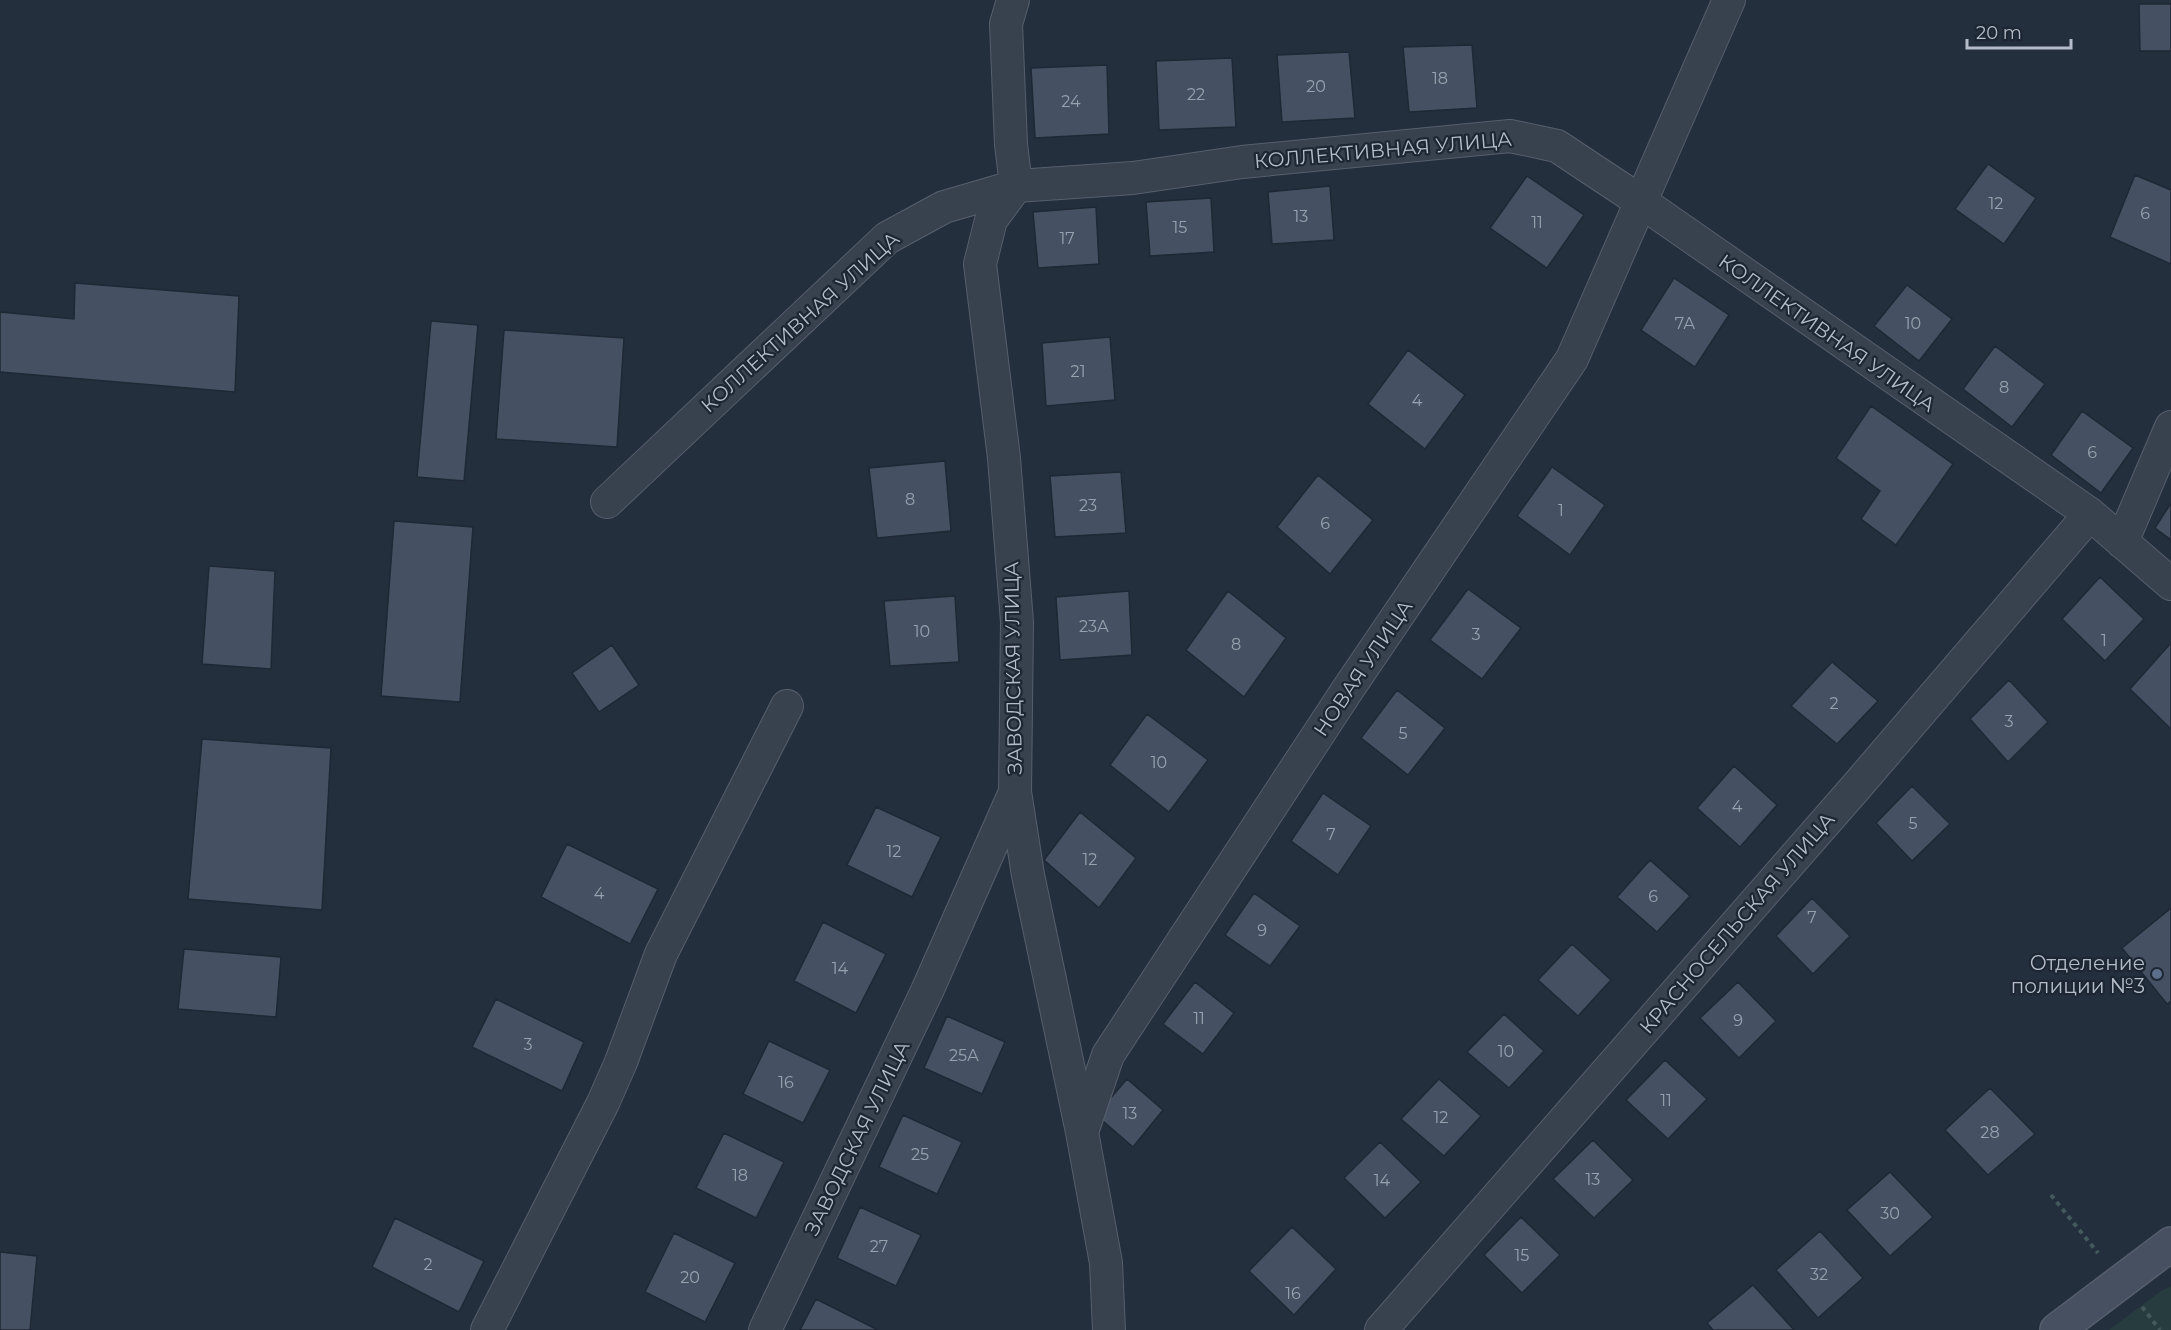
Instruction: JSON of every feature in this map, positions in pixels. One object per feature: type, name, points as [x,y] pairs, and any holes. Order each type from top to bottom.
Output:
[{"type":"street","points":[[1013,0],[1006,24],[1011,144],[1016,186]]},
{"type":"street","name":"НОВАЯ УЛИЦА","points":[[1082,1132],[1107,1056],[1341,698],[1572,359],[1729,0]]},
{"type":"street","name":"КОЛЛЕКТИВНАЯ УЛИЦА","points":[[607,502],[887,238],[944,207],[1016,186],[1133,178],[1242,162],[1510,136],[1557,146],[1640,201],[2090,514],[2171,584]]},
{"type":"street","name":"ЗАВОДСКАЯ УЛИЦА","points":[[765,1330],[927,991],[1015,792],[1017,622],[1004,458],[980,264],[991,220],[1016,186]]},
{"type":"street","points":[[2122,542],[2171,427]]},
{"type":"street","name":"КРАСНОСЕЛЬСКАЯ УЛИЦА","points":[[1381,1330],[1857,786],[2090,514]]},
{"type":"street","points":[[487,1330],[603,1103],[621,1062],[661,954],[787,706]]},
{"type":"street","points":[[1015,792],[1028,875],[1082,1132],[1106,1263],[1109,1330]]},
{"type":"street","points":[[2057,1330],[2171,1244]]},
{"type":"path","points":[[2051,1195],[2098,1253]]},
{"type":"green space","points":[[2171,1286],[2171,1330],[2109,1330],[2161,1291]]},
{"type":"building","points":[[2139,4],[2171,4],[2171,51],[2140,51]]},
{"type":"building","points":[[1472,45],[1477,108],[1409,112],[1403,47]]},
{"type":"building","points":[[1349,52],[1355,118],[1282,122],[1277,55]]},
{"type":"building","points":[[1232,58],[1236,127],[1159,130],[1156,61]]},
{"type":"building","points":[[1107,65],[1109,134],[1035,138],[1031,68]]},
{"type":"building","points":[[1988,164],[2036,198],[2004,244],[1955,209]]},
{"type":"building","points":[[2135,175],[2171,190],[2171,264],[2110,237]]},
{"type":"building","points":[[1527,176],[1584,215],[1547,268],[1490,228]]},
{"type":"building","points":[[1330,186],[1334,240],[1272,244],[1268,192]]},
{"type":"building","points":[[1211,198],[1214,252],[1150,256],[1146,202]]},
{"type":"building","points":[[1096,207],[1099,264],[1038,268],[1033,212]]},
{"type":"building","points":[[1674,278],[1729,315],[1695,367],[1641,330]]},
{"type":"building","points":[[75,283],[239,296],[235,392],[0,372],[0,312],[74,319]]},
{"type":"building","points":[[1907,285],[1952,319],[1919,361],[1874,326]]},
{"type":"building","points":[[431,321],[478,325],[464,481],[417,477]]},
{"type":"building","points":[[504,330],[624,338],[617,447],[496,439]]},
{"type":"building","points":[[1110,337],[1115,400],[1046,406],[1042,343]]},
{"type":"building","points":[[1995,346],[2045,384],[2012,427],[1963,389]]},
{"type":"building","points":[[1408,350],[1465,395],[1425,449],[1368,404]]},
{"type":"building","points":[[1871,406],[1953,464],[1896,545],[1861,519],[1880,491],[1836,458]]},
{"type":"building","points":[[2082,411],[2133,448],[2101,493],[2051,455]]},
{"type":"building","points":[[945,461],[951,531],[877,538],[869,468]]},
{"type":"building","points":[[1552,467],[1605,505],[1570,555],[1517,516]]},
{"type":"building","points":[[1121,472],[1126,533],[1055,537],[1050,476]]},
{"type":"building","points":[[1318,475],[1373,520],[1330,574],[1277,527]]},
{"type":"building","points":[[2171,503],[2171,540],[2155,528]]},
{"type":"building","points":[[394,521],[473,527],[460,702],[381,696]]},
{"type":"building","points":[[209,566],[275,571],[271,669],[202,664]]},
{"type":"building","points":[[2100,577],[2144,619],[2105,661],[2062,619]]},
{"type":"building","points":[[1468,589],[1521,628],[1482,679],[1430,640]]},
{"type":"building","points":[[1129,591],[1132,655],[1060,660],[1056,597]]},
{"type":"building","points":[[1228,591],[1286,638],[1244,697],[1186,650]]},
{"type":"building","points":[[955,596],[959,662],[890,666],[884,601]]},
{"type":"building","points":[[612,645],[639,685],[599,712],[572,673]]},
{"type":"building","points":[[2171,645],[2171,729],[2130,689]]},
{"type":"building","points":[[1832,662],[1878,701],[1837,744],[1791,706]]},
{"type":"building","points":[[2009,680],[2048,722],[2008,762],[1970,719]]},
{"type":"building","points":[[1397,690],[1445,728],[1408,775],[1361,738]]},
{"type":"building","points":[[1147,714],[1208,760],[1169,812],[1110,765]]},
{"type":"building","points":[[202,739],[331,748],[322,910],[188,899]]},
{"type":"building","points":[[1734,766],[1777,805],[1740,847],[1697,808]]},
{"type":"building","points":[[1912,786],[1950,824],[1912,861],[1876,823]]},
{"type":"building","points":[[1323,793],[1371,826],[1338,875],[1291,841]]},
{"type":"building","points":[[876,807],[941,837],[912,897],[847,865]]},
{"type":"building","points":[[1080,812],[1136,858],[1099,908],[1044,860]]},
{"type":"building","points":[[567,844],[658,889],[630,944],[541,897]]},
{"type":"building","points":[[1650,860],[1690,896],[1657,932],[1617,897]]},
{"type":"building","points":[[1254,893],[1300,926],[1270,966],[1225,935]]},
{"type":"building","points":[[1812,898],[1850,936],[1813,974],[1776,936]]},
{"type":"building","name":"Отделение полиции №3","points":[[2171,908],[2171,1001],[2167,1004],[2122,948]]},
{"type":"building","points":[[823,922],[886,954],[856,1013],[794,981]]},
{"type":"building","points":[[1572,944],[1611,980],[1578,1016],[1538,980]]},
{"type":"building","points":[[184,949],[281,957],[276,1017],[178,1009]]},
{"type":"building","points":[[1195,982],[1234,1013],[1203,1054],[1163,1024]]},
{"type":"building","points":[[1738,982],[1776,1021],[1739,1058],[1700,1018]]},
{"type":"building","points":[[496,999],[584,1042],[562,1091],[472,1047]]},
{"type":"building","points":[[1504,1014],[1544,1051],[1509,1088],[1467,1052]]},
{"type":"building","points":[[947,1016],[1005,1042],[982,1094],[924,1068]]},
{"type":"building","points":[[769,1041],[830,1070],[803,1123],[743,1094]]},
{"type":"building","points":[[1665,1060],[1707,1099],[1668,1139],[1626,1100]]},
{"type":"building","points":[[1127,1079],[1163,1110],[1133,1147],[1096,1115]]},
{"type":"building","points":[[1439,1079],[1481,1116],[1444,1156],[1401,1119]]},
{"type":"building","points":[[1990,1088],[2035,1134],[1988,1175],[1945,1130]]},
{"type":"building","points":[[903,1115],[962,1142],[937,1194],[879,1167]]},
{"type":"building","points":[[724,1133],[784,1162],[756,1218],[696,1188]]},
{"type":"building","points":[[1593,1140],[1633,1180],[1594,1218],[1553,1179]]},
{"type":"building","points":[[1380,1142],[1421,1182],[1385,1218],[1344,1178]]},
{"type":"building","points":[[1890,1172],[1933,1217],[1890,1256],[1847,1210]]},
{"type":"building","points":[[860,1207],[921,1235],[896,1286],[837,1258]]},
{"type":"building","points":[[1521,1217],[1560,1255],[1522,1293],[1484,1255]]},
{"type":"building","points":[[395,1218],[484,1261],[459,1312],[372,1267]]},
{"type":"building","points":[[1292,1227],[1336,1269],[1294,1315],[1249,1271]]},
{"type":"building","points":[[1820,1231],[1863,1278],[1818,1318],[1776,1270]]},
{"type":"building","points":[[674,1233],[735,1263],[705,1322],[645,1292]]},
{"type":"building","points":[[0,1252],[37,1256],[30,1330],[0,1330]]},
{"type":"building","points":[[1753,1285],[1794,1330],[1713,1330],[1707,1323]]},
{"type":"building","points":[[816,1299],[878,1330],[800,1330]]},
{"type":"place","name":"Отделение полиции №3","points":[[2157,974]]}]
